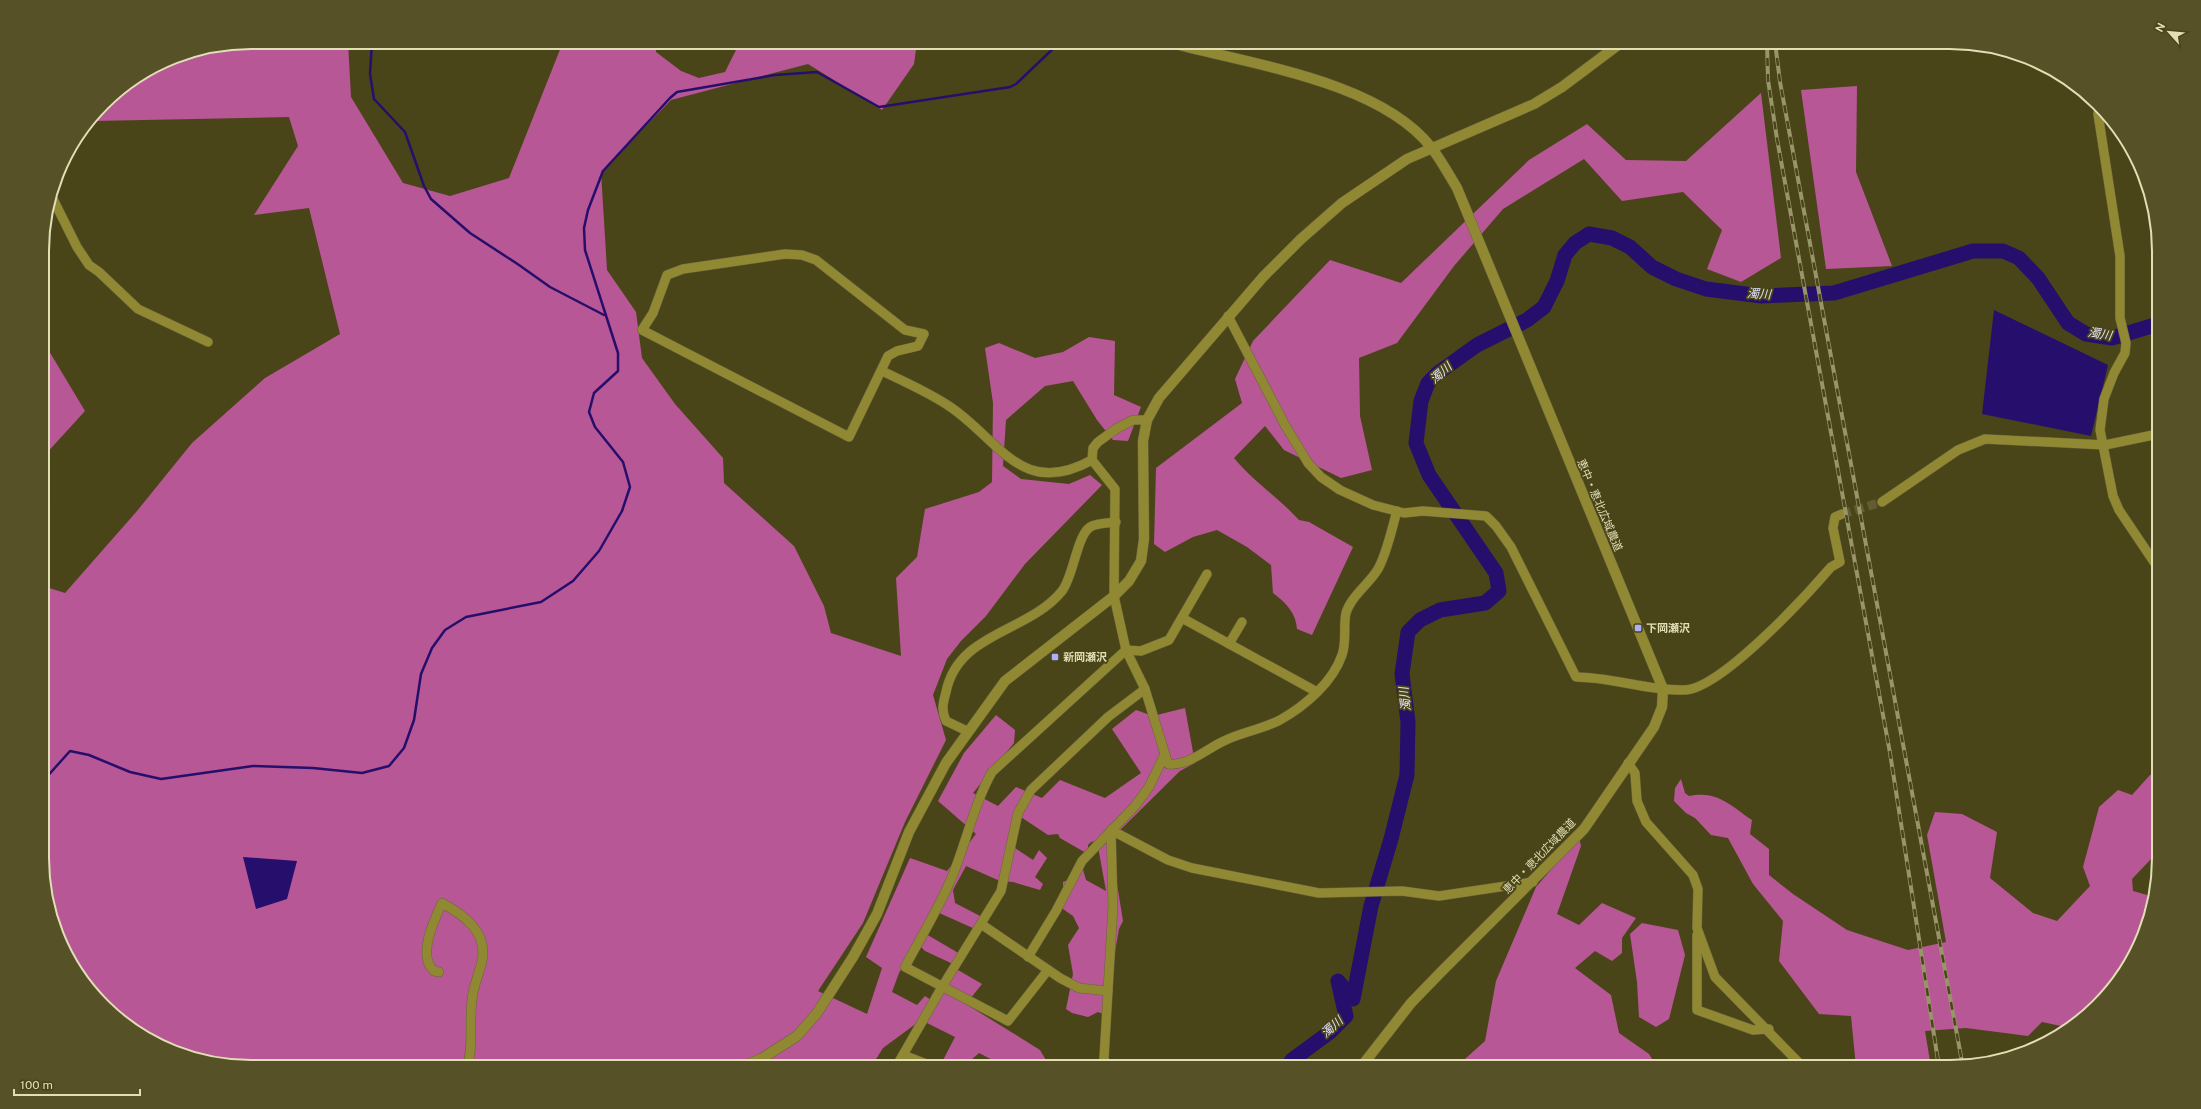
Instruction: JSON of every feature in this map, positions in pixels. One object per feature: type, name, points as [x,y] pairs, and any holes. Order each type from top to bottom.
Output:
[{"type":"street","name":"恵中・恵北広域農道","points":[[1196,49],[1272,68],[1352,92],[1390,112],[1431,147],[1457,188],[1663,689],[1662,707],[1654,727],[1584,829],[1533,882],[1411,1003],[1366,1060]]},
{"type":"street","points":[[761,1059],[797,1036],[816,1013],[853,957],[877,914],[909,832],[926,797],[967,731],[1005,681],[1114,596],[1129,581],[1141,561],[1144,540],[1143,441],[1147,420],[1159,398],[1228,316],[1301,238],[1342,202],[1407,159],[1431,147],[1492,123],[1534,104],[1562,87],[1613,49]]},
{"type":"street","points":[[2098,114],[2120,256],[2120,318],[2126,343],[2125,352],[2114,373],[2104,399],[2100,430],[2105,446],[2109,479],[2116,503],[2152,559]]},
{"type":"street","points":[[55,203],[77,247],[89,265],[99,272],[138,309],[208,342]]},
{"type":"street","points":[[784,254],[802,256],[816,260],[905,330],[924,334],[918,346],[897,351],[888,356],[882,371],[849,437],[642,330],[653,313],[667,275],[683,269],[760,257],[784,254]]},
{"type":"street","points":[[1228,316],[1285,425],[1308,463],[1321,477],[1340,490],[1373,505],[1404,513],[1423,511],[1486,516],[1496,526],[1511,547],[1576,677],[1663,689],[1686,690],[1706,683],[1741,657],[1781,620],[1831,567],[1840,562],[1833,528],[1835,517],[1842,514]]},
{"type":"street","points":[[882,371],[918,388],[950,407],[982,433],[1000,453],[1027,469],[1039,473],[1063,472],[1092,460]]},
{"type":"street","points":[[1147,420],[1133,420],[1116,429],[1098,442],[1094,448],[1092,460],[1115,489],[1116,522],[1114,596],[1126,650],[1145,689],[1164,756],[1168,764],[1174,764],[1194,758],[1225,740],[1279,720],[1317,692],[1331,675],[1342,655],[1345,640],[1346,613],[1355,598],[1379,568],[1397,511]]},
{"type":"street","points":[[1882,502],[1958,450],[1985,439],[2105,446],[2152,435]]},
{"type":"street","points":[[967,731],[946,721],[942,710],[947,684],[959,660],[983,641],[1031,618],[1062,591],[1070,577],[1076,557],[1076,550],[1086,529],[1092,526],[1116,522]]},
{"type":"street","points":[[1048,970],[1008,1021],[905,966],[952,878],[983,789],[992,772],[1126,650],[1141,651],[1169,640],[1207,574]]},
{"type":"street","points":[[1182,618],[1317,692]]},
{"type":"street","points":[[1229,644],[1242,622]]},
{"type":"street","points":[[900,1060],[942,987],[1001,891],[1018,813],[1024,800],[1031,790],[1108,717],[1145,689]]},
{"type":"street","points":[[1028,957],[1056,911],[1082,861],[1135,806],[1149,787],[1164,756]]},
{"type":"street","points":[[1628,763],[1634,773],[1637,802],[1646,822],[1693,875],[1698,889],[1697,1010],[1754,1030],[1768,1029]]},
{"type":"street","points":[[1111,830],[1168,860],[1192,868],[1319,893],[1402,891],[1438,896],[1533,882]]},
{"type":"street","points":[[1104,1060],[1108,991],[1112,959],[1113,906],[1111,830]]},
{"type":"street","points":[[439,972],[434,971],[428,963],[428,935],[442,903],[460,912],[471,922],[478,932],[482,948],[482,959],[472,1000],[468,1060]]},
{"type":"street","points":[[981,924],[1028,957],[1079,988],[1108,991]]},
{"type":"street","points":[[1698,928],[1715,977],[1768,1029],[1797,1060]]},
{"type":"street","points":[[903,1055],[916,1060]]},
{"type":"shaded area","points":[[238,49],[348,49],[351,97],[403,183],[450,196],[509,178],[560,49],[656,49],[656,52],[681,71],[699,78],[725,72],[736,49],[916,49],[914,64],[882,110],[808,64],[671,100],[601,172],[607,270],[636,312],[642,358],[675,404],[723,458],[724,483],[794,546],[824,606],[831,633],[901,656],[896,578],[917,557],[925,509],[979,492],[992,482],[993,403],[985,348],[999,343],[1035,358],[1063,352],[1089,337],[1115,341],[1114,395],[1141,407],[1128,441],[1113,440],[1097,420],[1073,381],[1045,386],[1006,420],[1003,466],[1021,479],[1069,484],[1090,475],[1102,485],[1025,564],[986,616],[961,641],[947,659],[933,695],[946,740],[905,822],[863,923],[818,991],[867,1014],[882,968],[866,957],[910,858],[947,871],[976,834],[938,801],[964,753],[996,715],[1015,730],[1014,743],[973,793],[998,806],[1016,787],[1042,798],[1060,780],[1105,798],[1141,773],[1112,729],[1136,710],[1153,716],[1185,708],[1195,763],[1180,771],[1110,840],[1123,921],[1119,929],[1115,952],[1104,981],[1112,1001],[1109,1016],[1098,1012],[1088,1017],[1072,1013],[1066,1009],[1073,974],[1068,945],[1079,928],[1073,916],[1063,909],[1063,882],[1078,876],[1082,866],[1086,880],[1106,891],[1097,841],[1091,842],[1088,845],[1088,853],[1086,853],[1060,838],[1058,834],[1048,835],[1015,813],[1009,844],[1033,860],[1039,850],[1047,858],[1035,877],[1043,884],[1040,890],[1013,882],[1000,881],[966,866],[953,890],[955,903],[982,917],[975,929],[937,912],[926,934],[960,954],[953,964],[925,951],[917,943],[899,973],[892,992],[917,1005],[925,996],[931,1000],[942,993],[958,970],[982,984],[966,1004],[1040,1050],[1046,1060],[992,1060],[979,1053],[971,1060],[943,1060],[955,1037],[921,1020],[883,1048],[875,1060],[238,1060],[199,1053],[174,1045],[139,1026],[108,1001],[83,970],[64,935],[56,910],[49,871],[49,588],[65,593],[137,511],[192,443],[265,378],[340,334],[309,208],[254,215],[298,146],[289,117],[97,121],[118,99],[150,76],[174,64],[199,56]]},
{"type":"shaded area","points":[[1857,86],[1856,172],[1892,266],[1826,269],[1801,90]]},
{"type":"shaded area","points":[[1761,93],[1781,258],[1741,282],[1707,269],[1722,230],[1683,192],[1622,201],[1584,159],[1503,209],[1454,266],[1397,343],[1359,358],[1360,416],[1372,470],[1341,478],[1284,450],[1265,426],[1234,458],[1249,474],[1299,520],[1309,522],[1353,547],[1312,635],[1297,629],[1295,618],[1290,609],[1273,593],[1271,565],[1247,547],[1217,530],[1193,537],[1165,552],[1154,544],[1156,468],[1242,403],[1235,379],[1253,341],[1330,260],[1401,283],[1529,160],[1587,124],[1626,160],[1686,161]]},
{"type":"shaded area","points":[[1994,310],[2108,365],[2091,436],[1982,414]]},
{"type":"shaded area","points":[[49,351],[85,411],[49,450]]},
{"type":"shaded area","points":[[2152,774],[2152,858],[2132,879],[2133,891],[2148,895],[2148,897],[2137,935],[2125,959],[2110,981],[2093,1001],[2062,1026],[2042,1022],[2028,1036],[1966,1028],[1925,1031],[1930,1060],[1855,1060],[1851,1016],[1819,1014],[1779,961],[1783,921],[1753,884],[1728,838],[1711,835],[1695,818],[1686,813],[1674,801],[1675,788],[1681,779],[1685,793],[1689,796],[1708,795],[1730,804],[1752,820],[1750,834],[1769,849],[1769,875],[1793,894],[1847,930],[1908,950],[1946,942],[1927,835],[1935,812],[1962,814],[1997,832],[1990,878],[2033,913],[2057,921],[2090,886],[2083,867],[2099,807],[2118,790],[2132,795]]},
{"type":"shaded area","points":[[1579,837],[1581,846],[1557,914],[1579,925],[1602,903],[1636,918],[1622,938],[1622,953],[1612,961],[1595,951],[1575,968],[1611,995],[1619,1033],[1649,1054],[1653,1060],[1464,1060],[1485,1041],[1496,981],[1536,887]]},
{"type":"shaded area","points":[[243,857],[297,861],[287,899],[256,909]]},
{"type":"shaded area","points":[[1642,923],[1678,930],[1685,955],[1669,1019],[1656,1027],[1639,1017],[1637,982],[1630,934]]},
{"type":"waterway","points":[[372,49],[370,74],[374,99],[405,132],[424,186],[431,199],[470,233],[550,287],[604,315]]},
{"type":"waterway","points":[[49,774],[70,751],[89,755],[130,772],[161,779],[253,766],[313,768],[362,773],[389,766],[404,748],[414,720],[421,674],[432,648],[445,630],[466,617],[541,602],[573,581],[599,551],[622,511],[630,487],[623,462],[595,427],[589,412],[594,393],[618,371],[618,353],[585,250],[584,228],[588,210],[603,171],[670,98],[677,92],[775,75],[817,72],[879,107],[1010,87],[1016,84],[1053,49]]},
{"type":"waterway","name":"濁川","points":[[1292,1060],[1330,1032],[1346,1016],[1338,981],[1353,999],[1371,906],[1391,839],[1407,775],[1408,722],[1402,674],[1408,632],[1420,620],[1440,610],[1485,603],[1499,591],[1496,573],[1429,475],[1416,443],[1421,401],[1428,383],[1438,373],[1477,345],[1527,320],[1544,307],[1557,281],[1565,255],[1575,243],[1589,234],[1612,238],[1630,247],[1652,267],[1676,279],[1706,289],[1762,296],[1834,293],[1973,251],[2003,251],[2019,258],[2038,278],[2068,323],[2086,334],[2112,338],[2152,326]]},
{"type":"tunnel","points":[[1842,514],[1882,502]]},
{"type":"railway","points":[[1767,49],[1768,80],[1777,139],[1890,753],[1938,1060]]},
{"type":"railway","points":[[1776,49],[1780,82],[1962,1060]]},
{"type":"place","name":"下岡瀬沢","points":[[1638,628]]},
{"type":"place","name":"新岡瀬沢","points":[[1055,657]]}]
